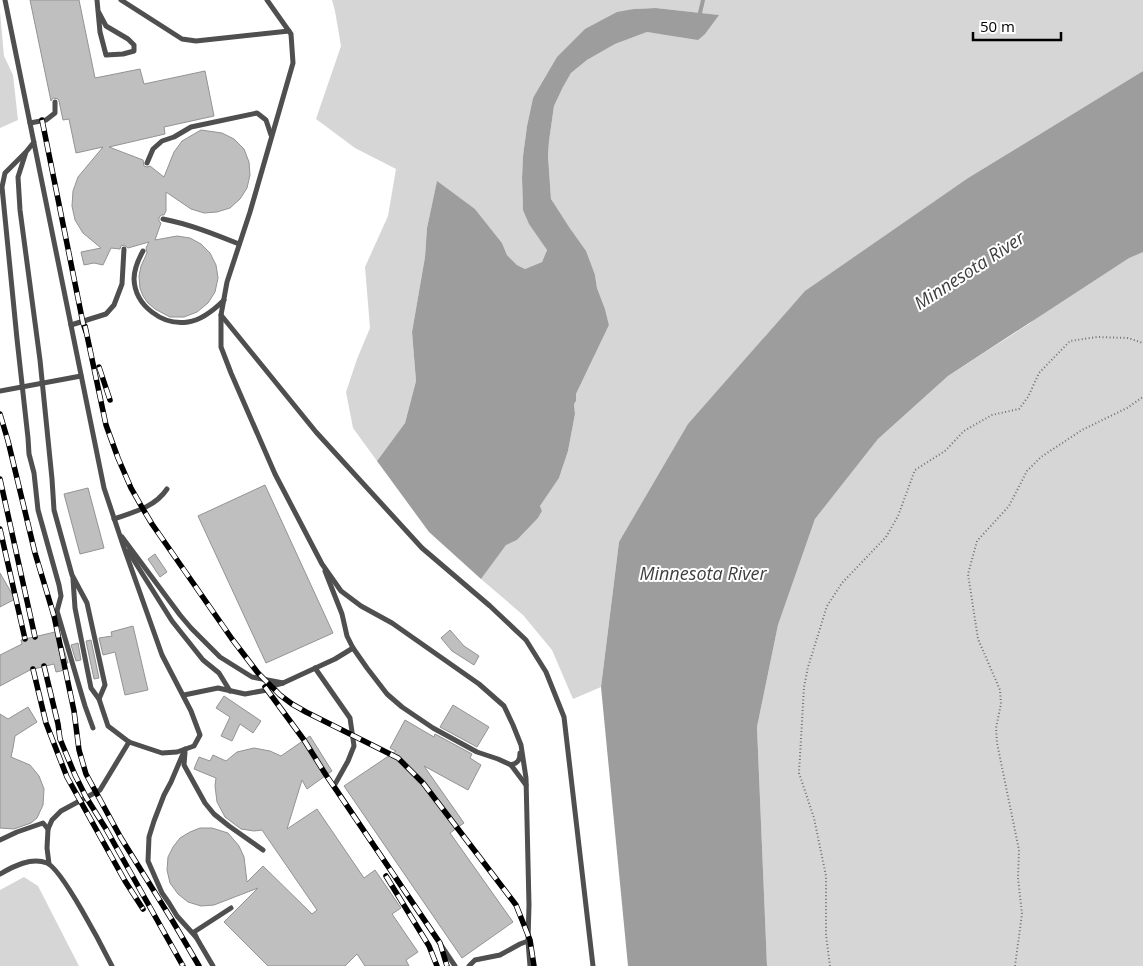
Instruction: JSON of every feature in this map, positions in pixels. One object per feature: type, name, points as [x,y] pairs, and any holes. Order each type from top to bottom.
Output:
[{"type":"lane","points":[[5,0],[104,488],[162,655],[192,711],[200,735],[194,746],[177,752],[162,753],[129,742],[108,726],[99,699],[91,688],[75,608],[72,575],[54,510],[40,360],[20,210],[18,178],[27,151]]},
{"type":"lane","points":[[97,0],[98,11],[100,32],[106,55],[134,51],[134,45],[128,39],[106,26],[98,11]]},
{"type":"lane","points":[[121,0],[182,40],[196,41],[289,31]]},
{"type":"lane","points":[[267,0],[291,34],[293,62],[250,212],[227,282],[221,315],[221,347],[275,474],[322,564],[353,648],[387,694],[402,706],[433,728],[477,752],[511,765],[526,785]]},
{"type":"lane","points":[[30,123],[46,120],[55,113],[55,102]]},
{"type":"lane","points":[[146,163],[153,148],[190,126],[257,113],[266,120],[272,135]]},
{"type":"lane","points":[[34,142],[27,151],[2,173],[22,387],[29,454],[34,473],[38,510],[61,596],[57,611],[85,706],[94,728]]},
{"type":"lane","points":[[162,219],[205,230],[239,244]]},
{"type":"lane","points":[[71,325],[106,314],[114,305],[122,284],[124,249]]},
{"type":"lane","points":[[143,250],[135,269],[134,280],[136,290],[144,304],[156,316],[176,322],[188,322],[212,311],[224,300]]},
{"type":"lane","points":[[221,315],[316,432],[422,548],[490,606],[526,640],[546,672],[564,717],[593,966]]},
{"type":"lane","points":[[0,391],[81,376]]},
{"type":"lane","points":[[114,520],[143,509],[163,495],[167,489]]},
{"type":"lane","points":[[119,532],[175,609],[191,628],[220,656],[252,677],[283,683]]},
{"type":"lane","points":[[122,542],[172,621],[203,660],[219,673],[230,691]]},
{"type":"lane","points":[[322,564],[341,590],[361,606],[392,623],[479,684],[504,706],[521,745],[526,785],[530,966]]},
{"type":"lane","points":[[72,575],[87,603],[105,685],[99,699]]},
{"type":"lane","points":[[184,695],[218,688],[245,694],[267,690],[272,686],[283,683],[334,659],[353,648]]},
{"type":"lane","points":[[315,668],[350,718],[354,746],[334,786],[455,966]]},
{"type":"lane","points":[[49,864],[47,848],[48,829],[52,820],[61,810],[100,790],[129,742]]},
{"type":"lane","points":[[511,765],[520,758],[521,745]]},
{"type":"lane","points":[[185,749],[184,765],[205,803],[214,814],[263,850]]},
{"type":"lane","points":[[185,749],[164,795],[149,836],[148,861],[177,916],[196,937],[213,966]]},
{"type":"lane","points":[[0,840],[43,823],[48,829]]},
{"type":"lane","points":[[0,874],[16,865],[29,861],[40,861],[49,864],[77,901],[112,966]]},
{"type":"lane","points":[[196,937],[194,932],[231,908]]},
{"type":"lane","points":[[469,966],[475,960],[500,955],[520,944],[528,942]]},
{"type":"path","points":[[830,966],[826,935],[826,876],[814,818],[799,773],[804,687],[808,667],[827,606],[842,583],[886,537],[898,516],[915,470],[945,451],[964,431],[992,415],[1020,409],[1028,397],[1039,372],[1070,341],[1105,337],[1128,338],[1143,343]]},
{"type":"path","points":[[1015,966],[1022,914],[1018,878],[1019,850],[997,743],[996,728],[1001,704],[1000,690],[978,639],[968,574],[977,541],[1009,506],[1027,471],[1041,457],[1082,430],[1127,408],[1143,397]]},
{"type":"shaded area","points":[[332,0],[1143,0],[1143,71],[968,178],[806,291],[619,542],[601,687],[573,699],[552,650],[523,615],[481,579],[506,544],[517,540],[538,518],[542,511],[540,506],[559,478],[568,451],[575,414],[576,394],[609,325],[597,288],[595,275],[577,239],[551,199],[548,156],[554,106],[571,73],[587,60],[615,44],[647,32],[663,34],[718,15],[656,8],[634,9],[541,86],[533,98],[527,126],[522,178],[523,210],[547,250],[542,262],[525,269],[517,265],[507,255],[502,243],[475,209],[437,182],[427,228],[425,257],[412,332],[416,381],[405,423],[377,461],[353,428],[346,392],[370,328],[365,267],[388,216],[396,169],[355,148],[316,119],[341,46]]},
{"type":"shaded area","points":[[0,12],[4,56],[13,75],[18,120],[0,128]]},
{"type":"shaded area","points":[[1143,222],[1143,966],[767,966],[757,727],[778,625],[815,519],[878,439],[948,376],[1029,324]]},
{"type":"shaded area","points":[[24,877],[38,886],[79,966],[0,966],[0,890]]},
{"type":"water","points":[[656,8],[719,15],[705,34],[698,40],[647,32],[615,44],[587,60],[571,73],[554,106],[548,156],[551,199],[586,251],[609,325],[576,394],[575,414],[568,451],[559,478],[540,506],[542,511],[538,518],[517,540],[506,545],[481,579],[429,532],[377,461],[405,423],[416,381],[412,332],[425,257],[427,228],[437,181],[475,209],[502,243],[507,255],[517,265],[525,269],[542,262],[547,250],[529,224],[523,210],[523,156],[533,98],[557,57],[585,29],[617,12]]},
{"type":"water","name":"Minnesota River","points":[[1143,71],[1143,252],[1129,258],[948,376],[878,439],[815,519],[778,625],[757,727],[767,966],[628,966],[601,687],[619,542],[688,424],[805,291],[968,178]]},
{"type":"building","points":[[30,0],[79,0],[95,78],[140,69],[144,84],[205,71],[214,116],[164,127],[165,134],[109,147],[143,160],[144,166],[150,166],[164,177],[174,152],[182,141],[201,130],[222,133],[234,139],[244,149],[249,162],[250,175],[247,188],[240,199],[230,208],[204,213],[191,209],[166,192],[166,211],[159,218],[161,223],[155,240],[177,236],[190,238],[201,244],[210,253],[216,265],[218,278],[215,292],[208,303],[197,312],[184,317],[170,317],[155,309],[143,296],[139,276],[149,242],[128,248],[124,245],[120,249],[111,248],[103,265],[94,263],[84,265],[81,252],[101,248],[83,233],[75,220],[72,206],[73,191],[78,177],[103,147],[76,153],[69,119],[63,120],[58,99],[53,98],[51,101]]},
{"type":"building","points":[[265,485],[333,633],[266,663],[198,516]]},
{"type":"building","points":[[88,488],[104,548],[80,554],[64,494]]},
{"type":"building","points":[[155,554],[167,572],[160,577],[148,559]]},
{"type":"building","points":[[0,573],[15,599],[0,607]]},
{"type":"building","points":[[133,626],[148,690],[125,695],[115,652],[103,655],[99,638],[112,636],[111,632]]},
{"type":"building","points":[[450,630],[464,646],[479,656],[474,665],[452,651],[441,638]]},
{"type":"building","points":[[55,632],[59,647],[63,646],[68,663],[64,663],[65,670],[56,672],[54,664],[30,670],[0,686],[0,655],[22,644],[21,640]]},
{"type":"building","points":[[91,640],[99,678],[94,679],[86,641]]},
{"type":"building","points":[[78,643],[81,660],[76,661],[71,645]]},
{"type":"building","points":[[224,696],[261,721],[253,733],[240,724],[232,741],[221,736],[230,717],[216,708]]},
{"type":"building","points":[[453,705],[489,727],[477,747],[440,727]]},
{"type":"building","points":[[28,707],[37,722],[15,736],[11,757],[30,765],[39,776],[44,789],[43,805],[37,818],[31,823],[14,829],[0,828],[0,714],[8,719]]},
{"type":"building","points":[[405,720],[434,737],[435,734],[472,754],[470,758],[481,765],[468,790],[424,766],[464,823],[450,833],[513,922],[462,958],[344,786],[396,751],[390,748]]},
{"type":"building","points":[[310,736],[332,771],[307,789],[302,780],[287,829],[317,809],[364,878],[375,870],[401,908],[392,914],[418,952],[406,960],[409,966],[365,966],[357,954],[345,966],[268,966],[224,922],[258,888],[214,905],[201,906],[188,902],[178,894],[170,883],[167,870],[168,857],[173,847],[180,838],[190,832],[200,828],[212,828],[228,833],[239,846],[244,857],[247,882],[263,866],[312,914],[317,910],[262,830],[241,829],[225,817],[217,802],[216,778],[194,769],[199,757],[210,761],[213,755],[226,761],[237,752],[254,748],[270,751],[281,756]]},
{"type":"waterway","points":[[700,13],[703,0]]},
{"type":"railway","points":[[42,120],[86,332]]},
{"type":"railway","points":[[85,326],[106,425],[131,488],[152,524],[232,639],[258,673],[280,695],[306,712],[398,758],[423,783],[516,905],[530,940],[534,966]]},
{"type":"railway","points":[[99,367],[110,400]]},
{"type":"railway","points":[[0,414],[35,553],[54,616],[74,711],[79,750],[86,774],[121,838],[199,966]]},
{"type":"railway","points":[[0,479],[35,637]]},
{"type":"railway","points":[[0,529],[25,639]]},
{"type":"railway","points":[[44,666],[60,739],[75,775],[183,966]]},
{"type":"railway","points":[[33,669],[46,723],[67,777],[125,881],[143,909]]},
{"type":"railway","points":[[265,687],[304,740],[440,943],[447,966]]},
{"type":"railway","points":[[386,876],[429,946],[437,966]]}]
